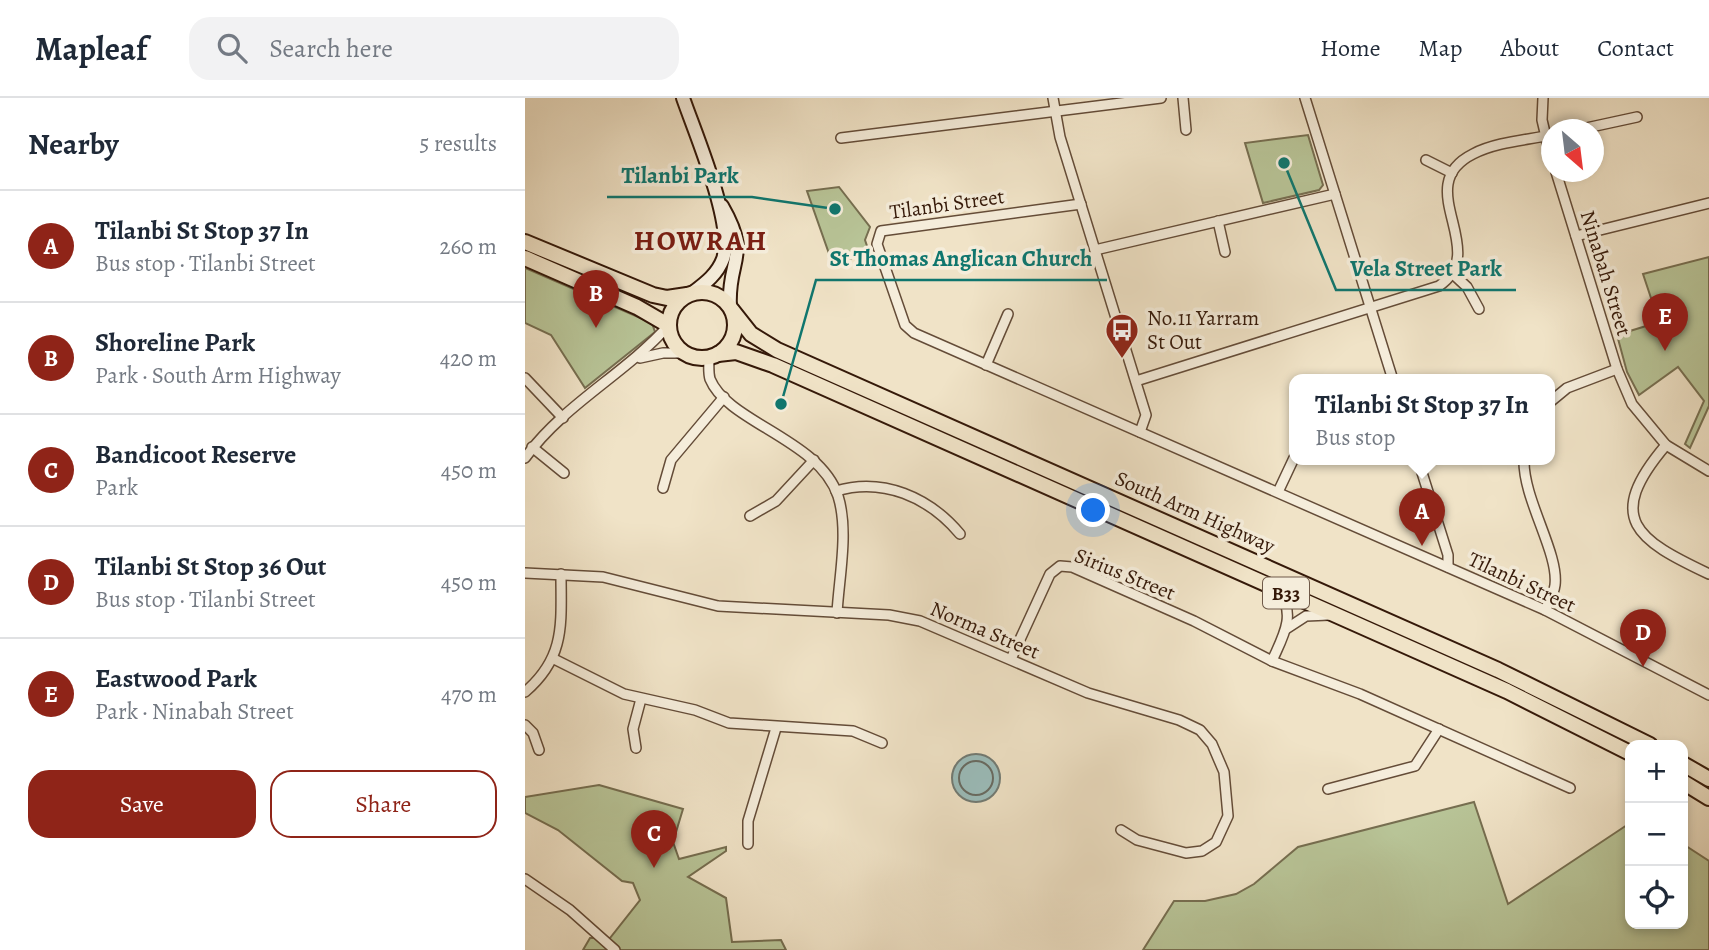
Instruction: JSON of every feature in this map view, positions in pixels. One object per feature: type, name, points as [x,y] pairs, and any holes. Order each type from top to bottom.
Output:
[{"type":"main road","points":[[683,98],[717,196],[738,241],[738,257],[730,282],[732,335],[714,356]]},
{"type":"main road","points":[[683,353],[672,340],[668,326],[673,311],[715,274],[724,257],[726,241],[717,196]]},
{"type":"main road","name":"B33","points":[[525,242],[653,295],[667,298],[715,294],[731,309]]},
{"type":"main road","points":[[525,258],[638,306],[668,326]]},
{"type":"main road","name":"South Arm Highway","points":[[731,309],[751,334],[777,350],[1498,670],[1640,740]]},
{"type":"main road","name":"South Arm Highway","points":[[714,356],[736,352],[773,365],[1534,704],[1625,750]]},
{"type":"main road","name":"B33","points":[[683,353],[694,358],[714,356]]},
{"type":"main road","points":[[1688,767],[1709,779]]},
{"type":"main road","points":[[1688,785],[1709,798]]},
{"type":"street","points":[[1053,98],[1081,204],[1146,415],[1140,432]]},
{"type":"street","points":[[842,138],[1161,98]]},
{"type":"street","points":[[1183,98],[1186,130]]},
{"type":"street","points":[[1305,98],[1391,374]]},
{"type":"street","points":[[1543,98],[1546,119]]},
{"type":"street","points":[[1604,124],[1637,117]]},
{"type":"street","points":[[1136,381],[1439,286],[1453,274],[1459,249],[1446,198],[1452,173],[1463,160],[1480,151],[1541,137]]},
{"type":"street","points":[[1426,160],[1452,173]]},
{"type":"street","name":"Ninabah Street","points":[[1559,182],[1617,369],[1639,415],[1666,445],[1709,471]]},
{"type":"street","points":[[1095,250],[1335,194]]},
{"type":"street","points":[[1576,236],[1709,203]]},
{"type":"street","name":"Tilanbi Street","points":[[1081,204],[896,228],[878,235],[877,244],[905,325],[914,333],[1545,610],[1709,695]]},
{"type":"street","points":[[1217,221],[1225,252]]},
{"type":"street","points":[[1453,274],[1467,287],[1479,309]]},
{"type":"street","points":[[986,365],[1008,314]]},
{"type":"street","points":[[525,457],[563,418],[631,362],[668,326]]},
{"type":"street","points":[[631,362],[647,355],[683,353]]},
{"type":"street","points":[[714,356],[711,379],[725,397],[814,460],[836,491],[842,521],[837,613]]},
{"type":"street","points":[[1555,398],[1567,388],[1617,369]]},
{"type":"street","points":[[525,378],[563,418]]},
{"type":"street","points":[[663,488],[666,472],[676,453],[725,397]]},
{"type":"street","points":[[1666,445],[1638,482],[1634,501],[1639,528],[1661,551],[1709,574]]},
{"type":"street","points":[[533,447],[564,473]]},
{"type":"street","points":[[750,516],[776,501],[814,460]]},
{"type":"street","points":[[1278,492],[1291,465]]},
{"type":"street","points":[[1420,465],[1448,555],[1448,567]]},
{"type":"street","points":[[1525,465],[1527,486],[1555,579],[1545,610]]},
{"type":"street","points":[[836,491],[865,485],[893,490],[940,512],[960,534]]},
{"type":"street","name":"Sirius Street","points":[[1011,659],[1047,580],[1055,569],[1066,565],[1172,611],[1272,661],[1439,729],[1570,788]]},
{"type":"street","name":"Norma Street","points":[[525,573],[603,577],[718,606],[920,621],[1088,693],[1190,725],[1212,744],[1224,772],[1227,816],[1216,842],[1202,851],[1186,853],[1137,840],[1121,830]]},
{"type":"street","points":[[525,692],[554,659],[560,634],[561,574]]},
{"type":"street","points":[[1272,661],[1286,629],[1288,607],[1276,588]]},
{"type":"street","points":[[1286,629],[1306,616],[1335,615]]},
{"type":"street","points":[[554,659],[608,688],[641,699],[695,710],[729,723],[853,731],[882,743]]},
{"type":"street","points":[[636,748],[633,729],[641,699]]},
{"type":"street","points":[[525,725],[533,733],[539,750]]},
{"type":"street","points":[[748,844],[748,821],[776,728]]},
{"type":"street","points":[[1328,789],[1415,766],[1439,729]]},
{"type":"street","points":[[525,878],[570,910],[615,950]]},
{"type":"green space","points":[[1308,135],[1323,185],[1319,190],[1263,203],[1245,143]]},
{"type":"green space","points":[[839,187],[870,227],[865,240],[869,252],[833,265],[807,191]]},
{"type":"green space","points":[[1709,257],[1709,406],[1690,448],[1685,444],[1704,401],[1678,367],[1639,395],[1627,372],[1617,335],[1659,322],[1643,274]]},
{"type":"green space","points":[[525,268],[652,323],[655,332],[585,388],[551,335],[525,323]]},
{"type":"green space","points":[[599,785],[683,809],[673,842],[679,859],[726,847],[726,851],[688,877],[726,898],[732,942],[781,940],[786,950],[583,950],[590,938],[610,938],[640,900],[633,883],[622,881],[558,830],[525,813],[525,797]]},
{"type":"green space","points":[[1474,802],[1508,904],[1625,826],[1625,929],[1688,929],[1688,847],[1709,861],[1709,950],[1143,950],[1174,901],[1205,901],[1236,894],[1254,884],[1298,847]]},
{"type":"water","points":[[976,754],[993,761],[1000,778],[993,795],[976,802],[959,795],[952,778],[959,761]]},
{"type":"place","name":"Vela Street Park","points":[[1284,163]]},
{"type":"place","name":"Tilanbi Park","points":[[835,209]]},
{"type":"place","name":"Shoreline Park","points":[[596,328]]},
{"type":"place","name":"Eastwood Park","points":[[1665,351]]},
{"type":"place","name":"No.11 Yarram St Out","points":[[1122,360]]},
{"type":"place","name":"St Thomas Anglican Church","points":[[781,404]]},
{"type":"place","name":"Tilanbi St Stop 37 In","points":[[1422,546]]},
{"type":"place","name":"Tilanbi St Stop 36 Out","points":[[1643,667]]},
{"type":"place","name":"Bandicoot Reserve","points":[[654,868]]},
{"type":"district","name":"HOWRAH","points":[[701,240]]}]
